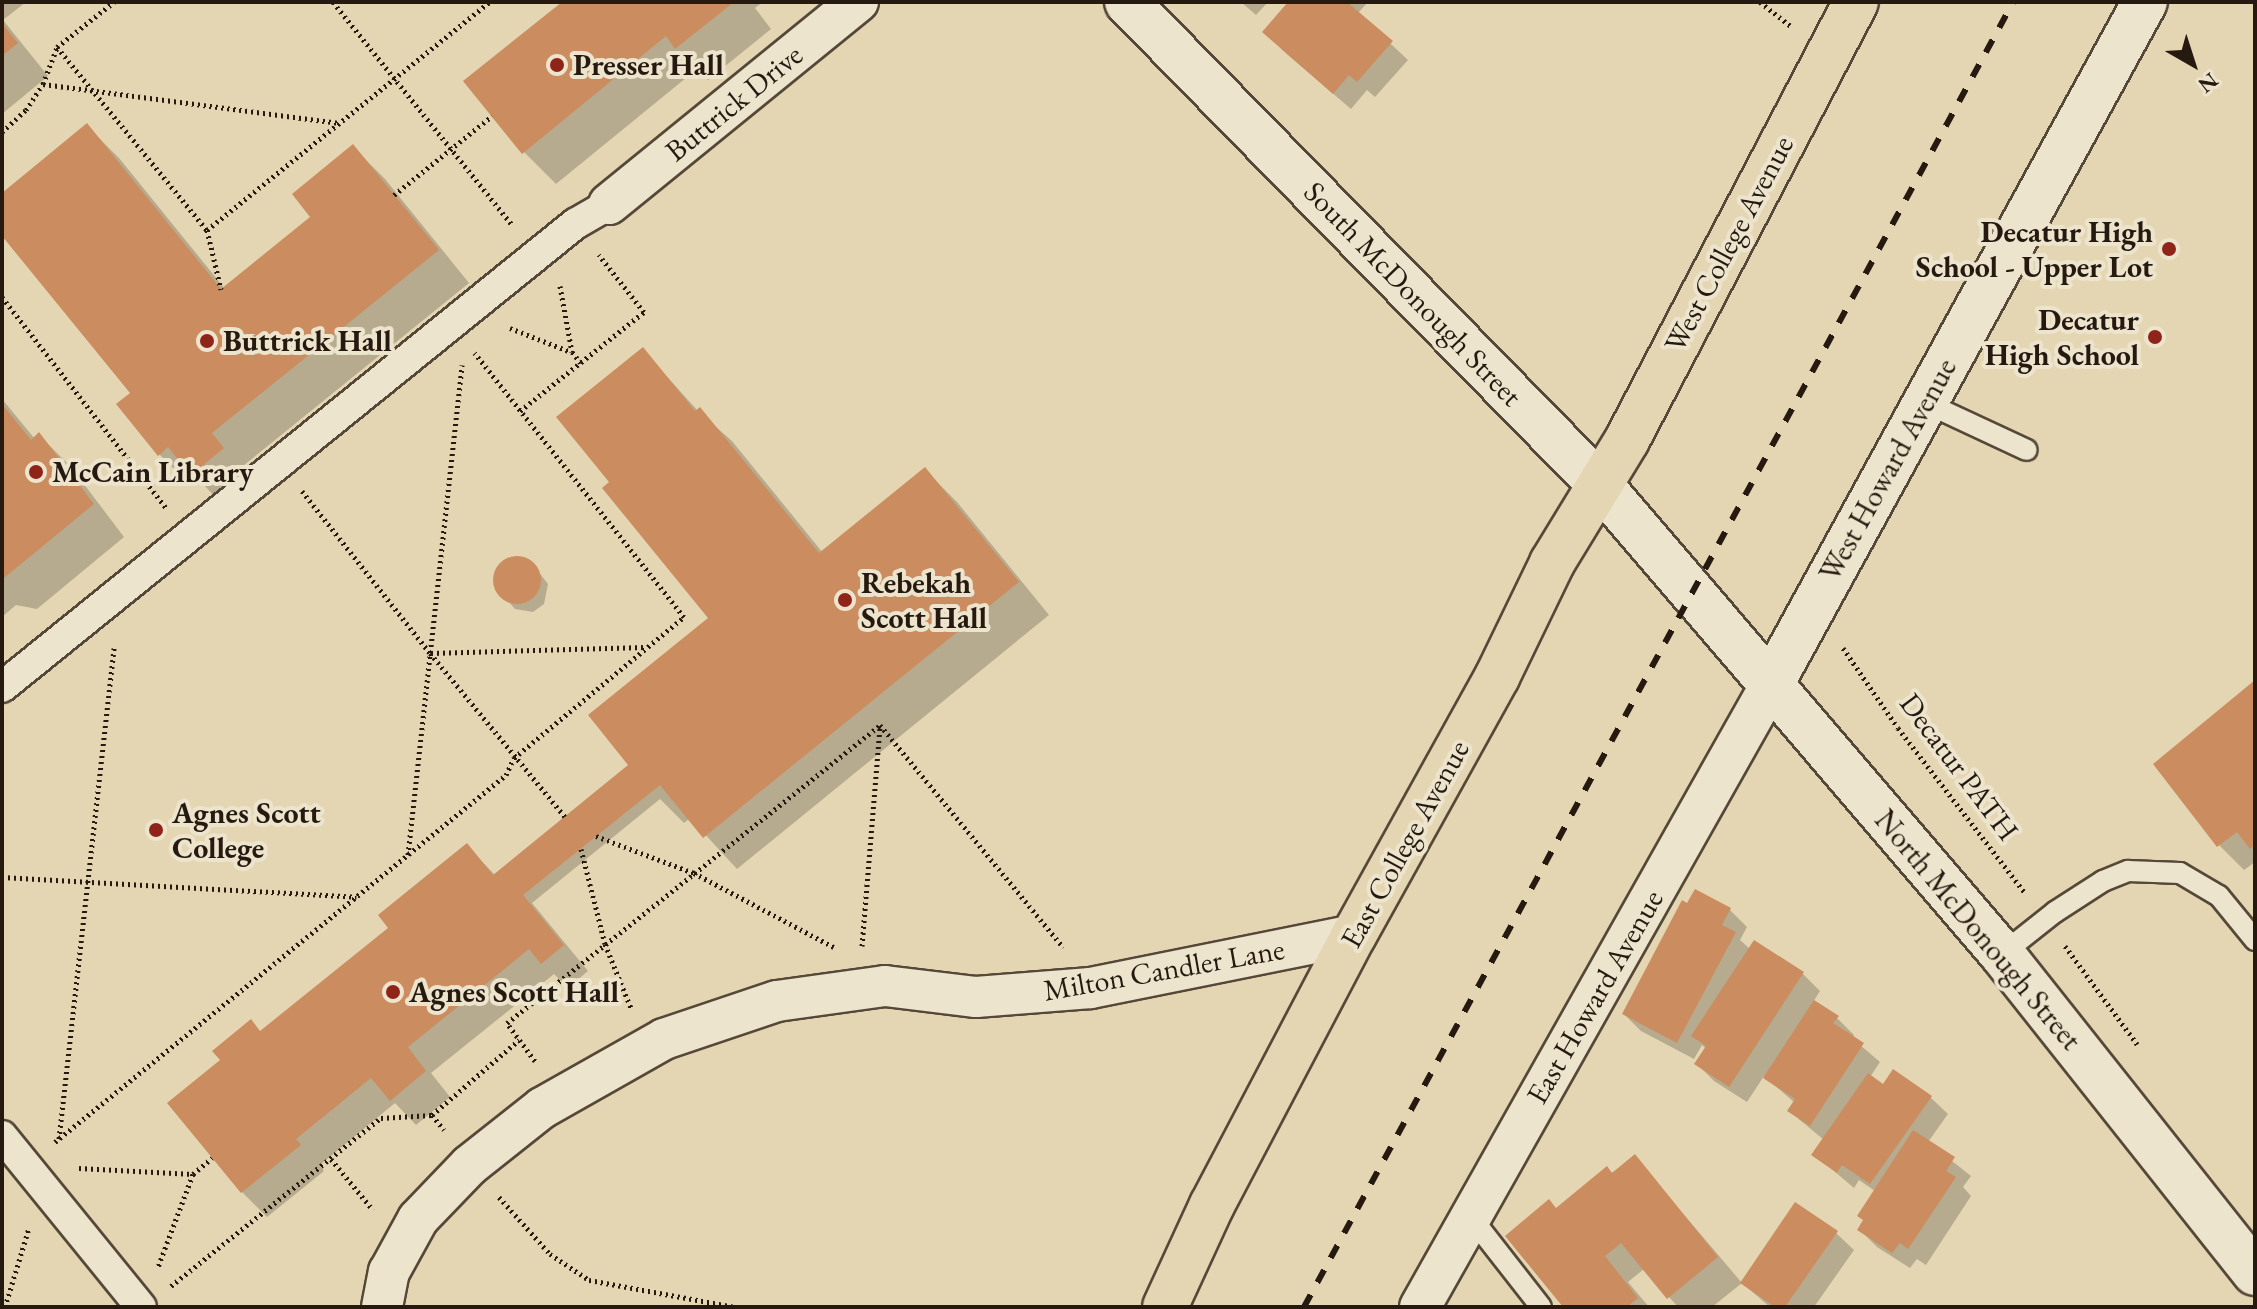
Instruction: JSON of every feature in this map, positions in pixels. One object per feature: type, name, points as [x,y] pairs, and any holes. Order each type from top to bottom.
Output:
[{"type":"main road","name":"West College Avenue","points":[[1601,486],[1856,2]]},
{"type":"main road","name":"East College Avenue","points":[[1165,1307],[1212,1205],[1354,935],[1490,690],[1552,563],[1601,486]]},
{"type":"main road","name":"East College Avenue","points":[[1147,1307],[1212,1205]]},
{"type":"street","name":"Buttrick Drive","points":[[609,204],[858,2]]},
{"type":"street","name":"South McDonough Street","points":[[1127,2],[1601,486],[1693,592]]},
{"type":"street","name":"West Howard Avenue","points":[[1770,686],[2145,2]]},
{"type":"street","points":[[2,687],[280,462],[462,326],[564,233],[609,204]]},
{"type":"street","name":"North McDonough Street","points":[[1693,592],[1770,686],[2002,954],[2255,1273]]},
{"type":"street","name":"East Howard Avenue","points":[[1420,1307],[1736,752],[1770,686]]},
{"type":"street","name":"Milton Candler Lane","points":[[382,1307],[389,1272],[418,1219],[470,1165],[542,1108],[664,1039],[777,1001],[885,986],[976,997],[1091,988],[1354,935]]},
{"type":"street","points":[[2,1136],[141,1307]]},
{"type":"lane","points":[[1926,403],[2027,450]]},
{"type":"lane","points":[[2002,954],[2055,912],[2103,881],[2128,871],[2180,873],[2219,896],[2255,940]]},
{"type":"lane","points":[[1470,1216],[1541,1307]]},
{"type":"path","points":[[2,132],[26,110],[43,84],[57,47],[114,2]]},
{"type":"path","points":[[333,2],[501,212]]},
{"type":"path","points":[[207,230],[490,2]]},
{"type":"path","points":[[57,47],[207,230],[221,289]]},
{"type":"path","points":[[43,84],[341,123]]},
{"type":"path","points":[[394,195],[492,116]]},
{"type":"path","points":[[564,233],[572,352],[581,363]]},
{"type":"path","points":[[520,411],[644,312],[564,233]]},
{"type":"path","points":[[2,297],[188,538]]},
{"type":"path","points":[[462,326],[572,352]]},
{"type":"path","points":[[5,1307],[34,1175],[59,1139],[506,775],[514,758],[684,617],[520,411],[462,326]]},
{"type":"path","points":[[408,855],[462,326]]},
{"type":"path","points":[[280,462],[514,758],[565,817]]},
{"type":"path","points":[[59,1139],[121,591]]},
{"type":"path","points":[[430,653],[647,647]]},
{"type":"path","name":"Decatur PATH","points":[[1851,655],[1898,728],[2034,904]]},
{"type":"path","points":[[538,1065],[507,1023],[880,725]]},
{"type":"path","points":[[880,725],[1070,956]]},
{"type":"path","points":[[861,962],[880,725]]},
{"type":"path","points":[[596,836],[694,873],[847,954]]},
{"type":"path","points":[[581,849],[605,944],[633,1014]]},
{"type":"path","points":[[2,877],[356,897]]},
{"type":"path","points":[[170,1287],[381,1118],[432,1115],[519,1040]]},
{"type":"path","points":[[432,1115],[470,1165],[550,1254],[589,1280],[734,1307]]},
{"type":"path","points":[[155,1277],[193,1174],[212,1158]]},
{"type":"path","points":[[331,1159],[379,1218]]},
{"type":"path","points":[[34,1175],[193,1174]]},
{"type":"building","name":"Presser Hall","points":[[562,2],[734,2],[675,49],[666,36],[522,154],[463,81]]},
{"type":"building","points":[[1288,2],[1347,2],[1393,41],[1357,82],[1349,75],[1333,94],[1262,32]]},
{"type":"building","points":[[2,23],[18,43],[2,56]]},
{"type":"building","name":"Buttrick Hall","points":[[87,123],[221,289],[310,217],[292,194],[353,144],[439,250],[212,433],[224,448],[191,475],[168,447],[158,456],[116,404],[130,393],[2,236],[2,193]]},
{"type":"building","name":"Rebekah Scott Hall","points":[[643,347],[695,411],[700,407],[819,553],[925,467],[1019,582],[703,838],[660,785],[523,895],[564,945],[541,964],[529,949],[408,1047],[426,1071],[390,1101],[371,1078],[296,1139],[301,1145],[241,1193],[167,1103],[220,1060],[212,1051],[251,1019],[260,1031],[388,928],[378,915],[467,843],[493,875],[628,765],[588,715],[708,618],[602,488],[609,482],[556,417]]},
{"type":"building","name":"McCain Library","points":[[2,404],[31,440],[39,432],[94,504],[4,578]]},
{"type":"building","points":[[517,556],[534,563],[541,580],[534,597],[517,604],[500,597],[493,580],[500,563]]},
{"type":"building","points":[[2255,680],[2255,845],[2250,849],[2237,832],[2217,847],[2153,764]]},
{"type":"building","points":[[1695,889],[1731,908],[1722,925],[1736,932],[1677,1043],[1622,1014],[1682,900],[1687,903]]},
{"type":"building","points":[[1754,940],[1804,972],[1729,1087],[1694,1064],[1706,1046],[1691,1036]]},
{"type":"building","points":[[1814,1000],[1839,1016],[1833,1023],[1864,1043],[1810,1126],[1787,1111],[1795,1099],[1763,1078]]},
{"type":"building","points":[[1893,1069],[1932,1096],[1870,1184],[1842,1165],[1837,1173],[1811,1155],[1868,1073],[1883,1084]]},
{"type":"building","points":[[1913,1130],[1955,1157],[1946,1171],[1956,1177],[1908,1249],[1900,1243],[1892,1253],[1857,1230],[1863,1220],[1857,1216]]},
{"type":"building","points":[[1635,1154],[1718,1257],[1667,1299],[1621,1243],[1605,1256],[1638,1298],[1627,1307],[1563,1307],[1505,1236],[1549,1199],[1556,1208],[1607,1166],[1612,1173]]},
{"type":"building","points":[[1795,1202],[1838,1231],[1785,1307],[1775,1307],[1740,1283]]},
{"type":"railway","points":[[1304,1307],[2013,2]]},
{"type":"place","name":"Presser Hall","points":[[557,65]]},
{"type":"place","name":"Decatur High School - Upper Lot","points":[[2169,249]]},
{"type":"place","name":"Decatur High School","points":[[2155,337]]},
{"type":"place","name":"Buttrick Hall","points":[[207,341]]},
{"type":"place","name":"McCain Library","points":[[36,472]]},
{"type":"place","name":"Rebekah Scott Hall","points":[[845,600]]},
{"type":"place","name":"Agnes Scott College","points":[[156,830]]},
{"type":"place","name":"Agnes Scott Hall","points":[[393,992]]}]
